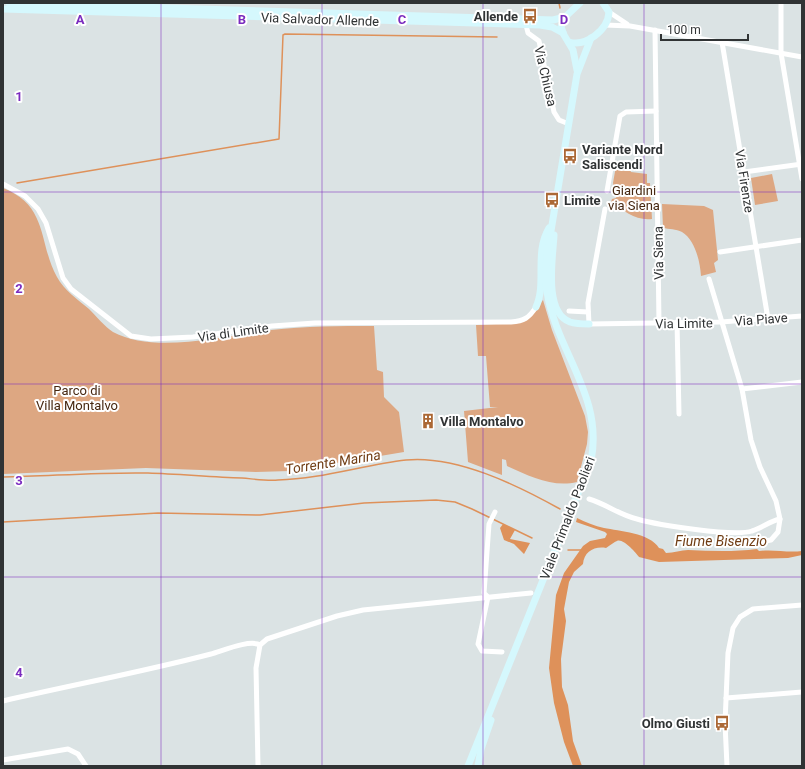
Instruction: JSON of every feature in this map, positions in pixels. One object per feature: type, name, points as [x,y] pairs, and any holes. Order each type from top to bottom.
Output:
[{"type":"main road","name":"Via Salvador Allende","points":[[10,3],[553,20],[565,16]]},
{"type":"main road","points":[[563,32],[562,24],[565,16],[579,3]]},
{"type":"main road","points":[[603,3],[609,12],[605,25]]},
{"type":"main road","name":"Via Salvador Allende","points":[[3,9],[526,25],[552,27],[563,32]]},
{"type":"main road","name":"Viale Primaldo Paolieri","points":[[468,766],[591,461],[594,438],[591,411],[555,320],[547,292],[546,263],[577,74],[591,38],[605,25]]},
{"type":"main road","name":"Viale Primaldo Paolieri","points":[[563,32],[576,59],[577,74]]},
{"type":"main road","points":[[569,42],[580,43],[591,38]]},
{"type":"main road","points":[[536,307],[540,295],[540,269],[544,238],[552,222]]},
{"type":"main road","points":[[552,222],[554,236],[551,282],[555,301],[559,312],[567,320],[574,323],[589,324]]},
{"type":"main road","points":[[478,766],[496,698]]},
{"type":"street","points":[[780,3],[781,53],[801,164],[802,179]]},
{"type":"street","points":[[609,12],[630,26]]},
{"type":"street","name":"Via Chiusa","points":[[526,25],[528,33],[538,41],[554,112],[559,120],[569,124]]},
{"type":"street","points":[[605,25],[630,26],[655,30],[802,57]]},
{"type":"street","name":"Via Siena","points":[[655,30],[659,322]]},
{"type":"street","name":"Via Firenze","points":[[722,42],[768,319]]},
{"type":"street","points":[[607,191],[620,116],[626,112],[656,111]]},
{"type":"street","points":[[744,172],[801,164]]},
{"type":"street","name":"Via di Limite","points":[[3,184],[25,196],[38,209],[46,223],[63,278],[71,289],[131,336],[151,339],[192,337],[272,326],[315,323],[511,322],[524,320],[530,316],[536,307]]},
{"type":"street","points":[[589,324],[588,303],[605,209]]},
{"type":"street","points":[[720,252],[802,240]]},
{"type":"street","points":[[709,279],[721,322]]},
{"type":"street","points":[[569,311],[588,312]]},
{"type":"street","name":"Via Piave","points":[[721,322],[802,316]]},
{"type":"street","points":[[678,322],[679,414]]},
{"type":"street","name":"Via Limite","points":[[589,324],[721,322],[734,358],[742,389],[751,440],[760,467],[776,501],[780,519]]},
{"type":"street","points":[[742,389],[802,382]]},
{"type":"street","points":[[589,498],[637,519],[694,528],[739,532],[752,531],[769,522],[780,519],[778,532],[771,540],[749,544]]},
{"type":"street","points":[[488,597],[484,593],[489,524],[495,512]]},
{"type":"street","points":[[258,766],[256,668],[260,645],[267,639],[337,616],[363,610],[531,593]]},
{"type":"street","points":[[488,597],[478,644],[482,651],[502,652]]},
{"type":"street","points":[[726,766],[728,646],[733,628],[740,617],[753,609],[802,605]]},
{"type":"street","points":[[3,701],[210,654],[256,642],[260,645]]},
{"type":"street","points":[[726,698],[802,692]]},
{"type":"street","points":[[3,760],[68,749],[78,754],[86,766]]},
{"type":"green space","name":"Giardini via Siena","points":[[616,166],[629,167],[631,172],[647,174],[647,183],[650,183],[652,219],[635,217],[611,202],[612,199],[616,198],[618,194],[614,189],[613,183]]},
{"type":"green space","points":[[772,174],[778,201],[755,205],[751,178]]},
{"type":"green space","name":"Parco di Villa Montalvo","points":[[3,188],[18,196],[28,205],[35,215],[40,226],[51,264],[63,286],[110,330],[130,339],[149,342],[191,342],[253,332],[284,329],[323,326],[374,326],[377,370],[383,372],[384,397],[399,412],[404,452],[290,471],[256,472],[146,468],[3,474]]},
{"type":"green space","points":[[662,204],[704,206],[713,210],[718,260],[714,263],[716,272],[701,276],[696,251],[687,236],[682,232],[663,228]]},
{"type":"green space","points":[[543,300],[552,330],[585,416],[588,432],[587,444],[577,482],[559,483],[541,480],[507,466],[506,460],[502,459],[502,475],[468,462],[464,411],[498,407],[490,407],[486,356],[478,356],[476,325],[514,323],[531,316]]},
{"type":"shaded area","name":"Fiume Bisenzio","points":[[577,518],[590,524],[642,536],[655,543],[666,553],[683,550],[731,551],[757,549],[759,551],[802,551],[802,555],[788,558],[659,562],[639,557],[629,546],[620,541],[614,542],[606,548],[597,548],[590,551],[585,556],[583,564],[574,572],[569,582],[564,609],[566,621],[561,659],[562,687],[568,705],[573,741],[582,766],[573,766],[564,742],[554,703],[549,668],[556,595],[564,573],[583,546],[590,541],[605,538],[607,534],[576,522]]},
{"type":"shaded area","points":[[503,524],[515,530],[510,539],[530,543],[524,554],[514,544],[504,540],[500,528]]},
{"type":"waterway","points":[[559,3],[560,8]]},
{"type":"waterway","points":[[17,183],[279,139],[283,35],[285,34],[497,37]]},
{"type":"waterway","name":"Torrente Marina","points":[[3,477],[148,473],[274,480],[326,475],[406,460],[425,460],[445,462],[486,474],[506,482],[560,509]]},
{"type":"waterway","points":[[3,522],[158,513],[260,515],[364,503],[436,500],[455,502],[532,538]]},
{"type":"waterway","points":[[568,550],[582,550]]},
{"type":"place","name":"Allende","points":[[530,16]]},
{"type":"place","name":"Variante Nord Saliscendi","points":[[570,156]]},
{"type":"place","name":"Limite","points":[[552,200]]},
{"type":"place","name":"Villa Montalvo","points":[[428,421]]},
{"type":"place","name":"Olmo Giusti","points":[[722,723]]}]
